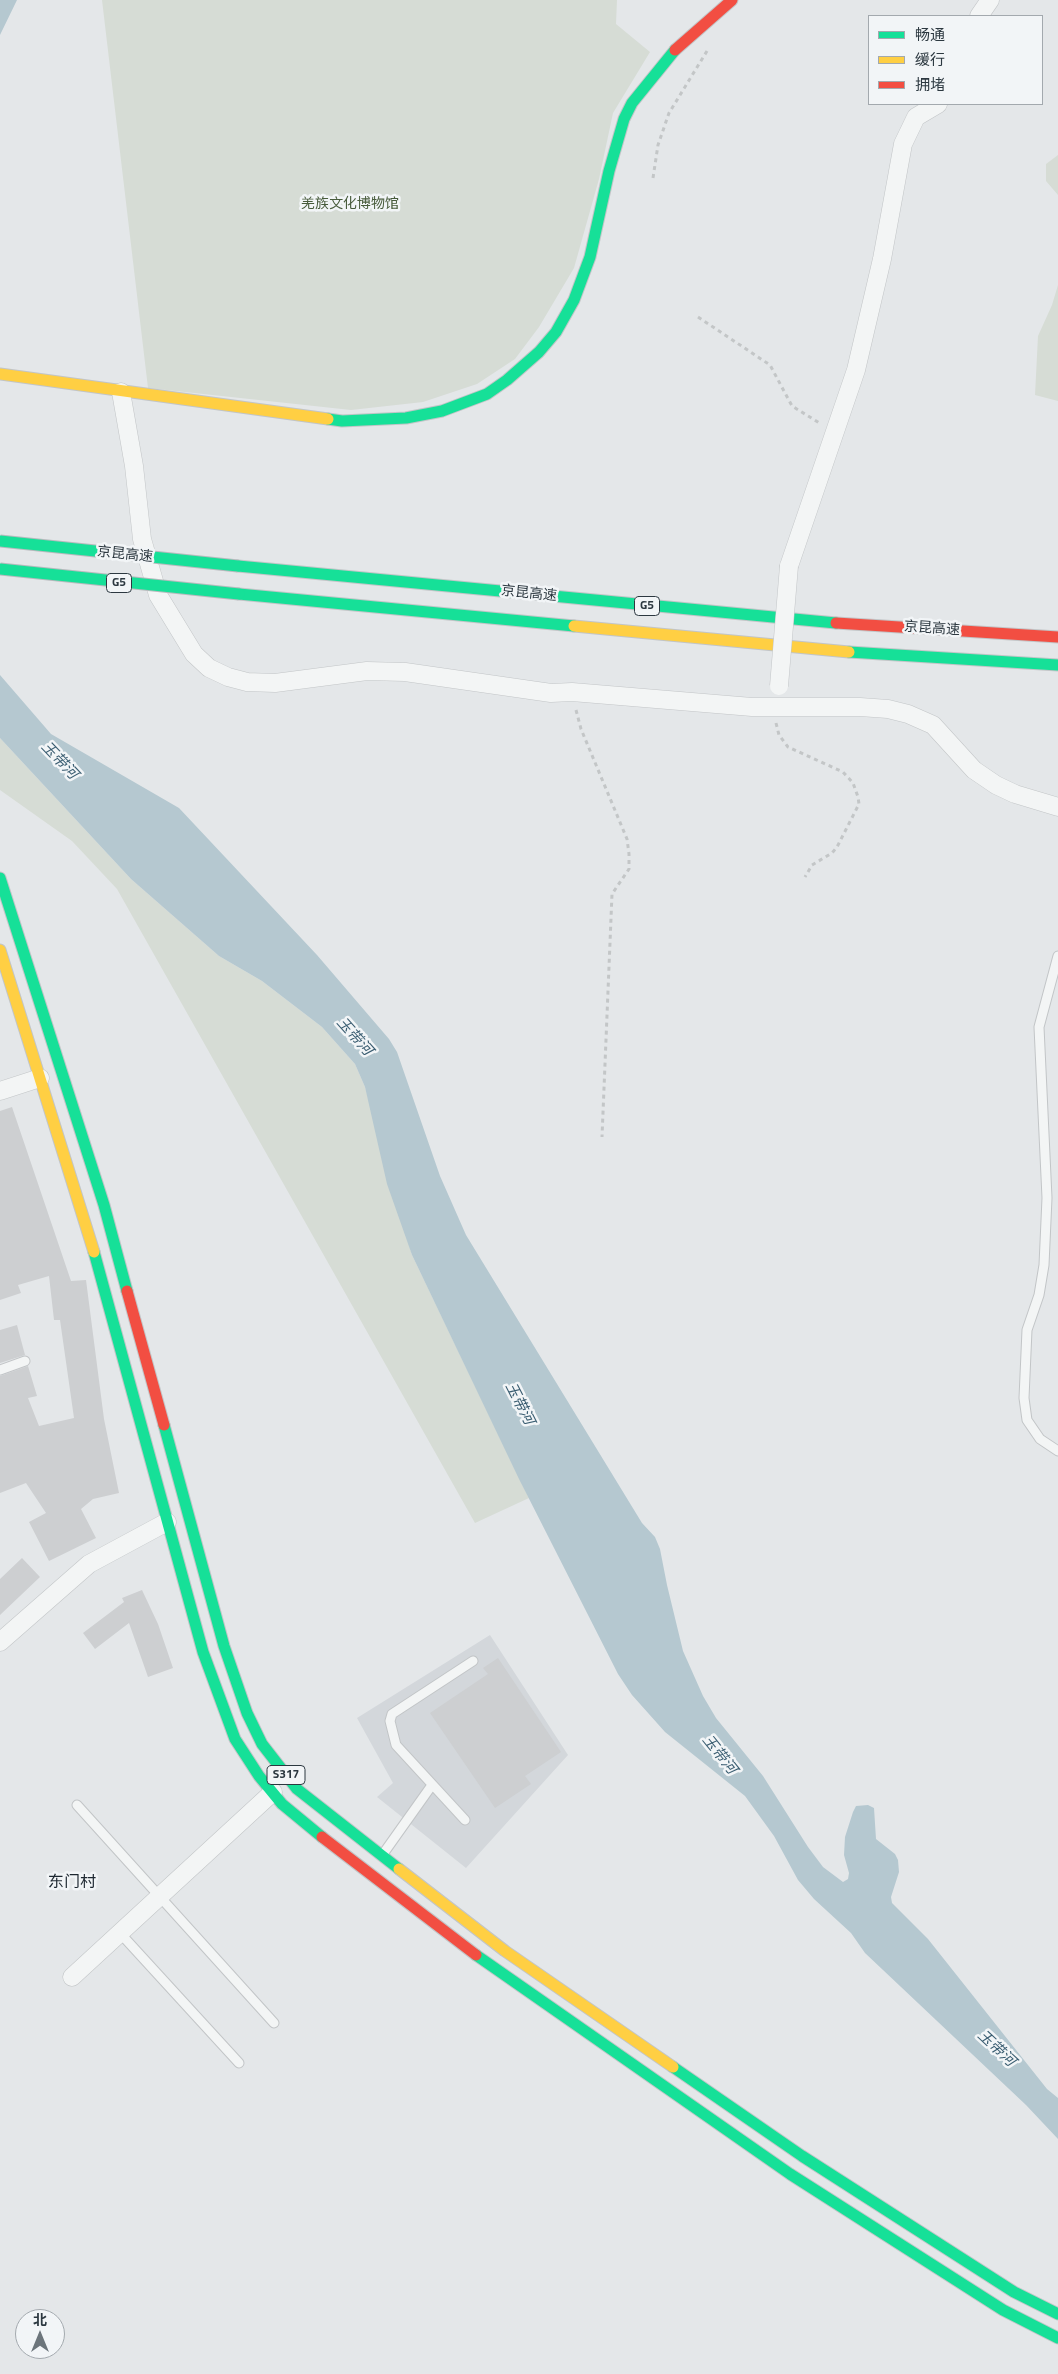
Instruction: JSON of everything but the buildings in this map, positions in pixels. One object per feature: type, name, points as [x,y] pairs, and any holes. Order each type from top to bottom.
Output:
[{"type":"main road","points":[[0,374],[342,421],[406,418],[442,411],[487,394],[507,380],[539,352],[556,332],[574,300],[590,256],[609,171],[624,119],[632,103],[668,56],[732,0]]},
{"type":"main road","name":"京昆高速","points":[[0,541],[238,566],[832,623],[1058,637]]},
{"type":"main road","name":"京昆高速","points":[[0,569],[830,651],[1058,665]]},
{"type":"main road","name":"S317","points":[[0,878],[104,1205],[210,1601],[247,1713],[262,1744],[298,1789],[381,1857],[506,1951],[802,2156],[1014,2292],[1058,2314]]},
{"type":"main road","name":"S317","points":[[0,950],[103,1280],[203,1652],[227,1721],[244,1755],[273,1792],[307,1826],[493,1968],[790,2174],[1003,2310],[1058,2338]]},
{"type":"street","points":[[980,15],[990,0]]},
{"type":"street","points":[[776,707],[789,566],[856,370],[882,259],[903,144],[916,117],[936,105]]},
{"type":"street","points":[[121,392],[134,466],[142,540],[158,596],[194,654],[210,668],[228,677],[247,682],[275,683],[367,671],[405,672],[552,693],[572,692],[752,707],[860,706],[888,709],[908,714],[933,725],[974,770],[996,785],[1015,794],[1058,807]]},
{"type":"street","points":[[0,1091],[40,1078]]},
{"type":"street","points":[[0,1642],[89,1564],[167,1522]]},
{"type":"street","points":[[72,1977],[273,1792]]},
{"type":"lane","points":[[1058,956],[1039,1027],[1047,1198],[1044,1265],[1038,1295],[1027,1330],[1024,1398],[1028,1420],[1040,1439],[1058,1451]]},
{"type":"lane","points":[[0,1370],[25,1361]]},
{"type":"lane","points":[[465,1820],[396,1745],[391,1730],[392,1714],[473,1661]]},
{"type":"lane","points":[[381,1857],[432,1785]]},
{"type":"lane","points":[[77,1805],[274,2023]]},
{"type":"lane","points":[[120,1933],[239,2063]]},
{"type":"path","points":[[653,178],[658,145],[669,113],[709,49]]},
{"type":"path","points":[[698,317],[770,365],[792,406],[834,432]]},
{"type":"path","points":[[572,692],[581,730],[627,839],[629,854],[629,870],[612,894],[602,1138]]},
{"type":"path","points":[[776,707],[775,721],[782,742],[808,758],[843,772],[853,783],[858,797],[859,804],[837,847],[832,853],[812,865],[805,878]]},
{"type":"shaded area","points":[[490,1635],[568,1755],[466,1868],[377,1797],[393,1783],[357,1718]]},
{"type":"green space","name":"羌族文化博物馆","points":[[102,0],[617,0],[616,24],[650,52],[613,113],[599,179],[574,268],[539,327],[515,359],[477,384],[423,402],[351,410],[148,388]]},
{"type":"green space","points":[[1058,155],[1058,195],[1046,181],[1046,164]]},
{"type":"green space","points":[[1058,285],[1058,401],[1035,395],[1038,336],[1052,305]]},
{"type":"green space","points":[[0,738],[131,879],[219,956],[262,981],[322,1027],[355,1064],[365,1087],[412,1255],[529,1498],[475,1523],[117,889],[72,841],[0,790]]},
{"type":"water","points":[[0,0],[17,0],[0,35]]},
{"type":"water","name":"玉带河","points":[[0,675],[51,734],[179,808],[317,955],[389,1039],[397,1052],[440,1176],[466,1235],[642,1523],[655,1537],[660,1549],[683,1651],[703,1696],[716,1718],[763,1776],[808,1847],[823,1867],[843,1882],[848,1879],[849,1873],[844,1855],[845,1837],[853,1812],[856,1806],[868,1805],[874,1808],[876,1839],[895,1854],[898,1860],[899,1872],[891,1897],[892,1903],[928,1939],[1047,2089],[1058,2098],[1058,2139],[1026,2105],[865,1953],[851,1933],[814,1899],[798,1880],[774,1836],[745,1796],[665,1732],[632,1695],[618,1674],[519,1479],[412,1255],[387,1184],[365,1087],[355,1064],[322,1027],[262,981],[219,956],[131,879],[0,738]]},
{"type":"traffic: fast","points":[[328,419],[342,421],[406,418],[442,411],[487,394],[507,380],[539,352],[556,332],[574,300],[590,257],[609,171],[624,119],[632,103],[675,50]]},
{"type":"traffic: fast","points":[[0,541],[238,566]]},
{"type":"traffic: fast","points":[[238,566],[836,623]]},
{"type":"traffic: fast","points":[[0,569],[239,594]]},
{"type":"traffic: fast","points":[[239,594],[574,626]]},
{"type":"traffic: fast","points":[[849,652],[1058,665]]},
{"type":"traffic: fast","points":[[0,878],[104,1205],[127,1291]]},
{"type":"traffic: fast","points":[[94,1252],[203,1652],[235,1739],[259,1776],[282,1804],[322,1837]]},
{"type":"traffic: fast","points":[[164,1425],[224,1646],[247,1713],[262,1744],[297,1789],[399,1869]]},
{"type":"traffic: fast","points":[[476,1955],[790,2174],[1003,2310],[1058,2338]]},
{"type":"traffic: fast","points":[[673,2067],[802,2156],[1014,2292],[1058,2314]]},
{"type":"traffic: slow","points":[[0,374],[328,419]]},
{"type":"traffic: slow","points":[[574,626],[849,652]]},
{"type":"traffic: slow","points":[[0,950],[94,1252]]},
{"type":"traffic: slow","points":[[399,1869],[505,1951],[673,2067]]},
{"type":"traffic: jam","points":[[675,50],[732,0]]},
{"type":"traffic: jam","points":[[836,623],[1058,637]]},
{"type":"traffic: jam","points":[[127,1291],[164,1425]]},
{"type":"traffic: jam","points":[[322,1837],[476,1955]]},
{"type":"district","name":"东门村","points":[[72,1883]]}]
